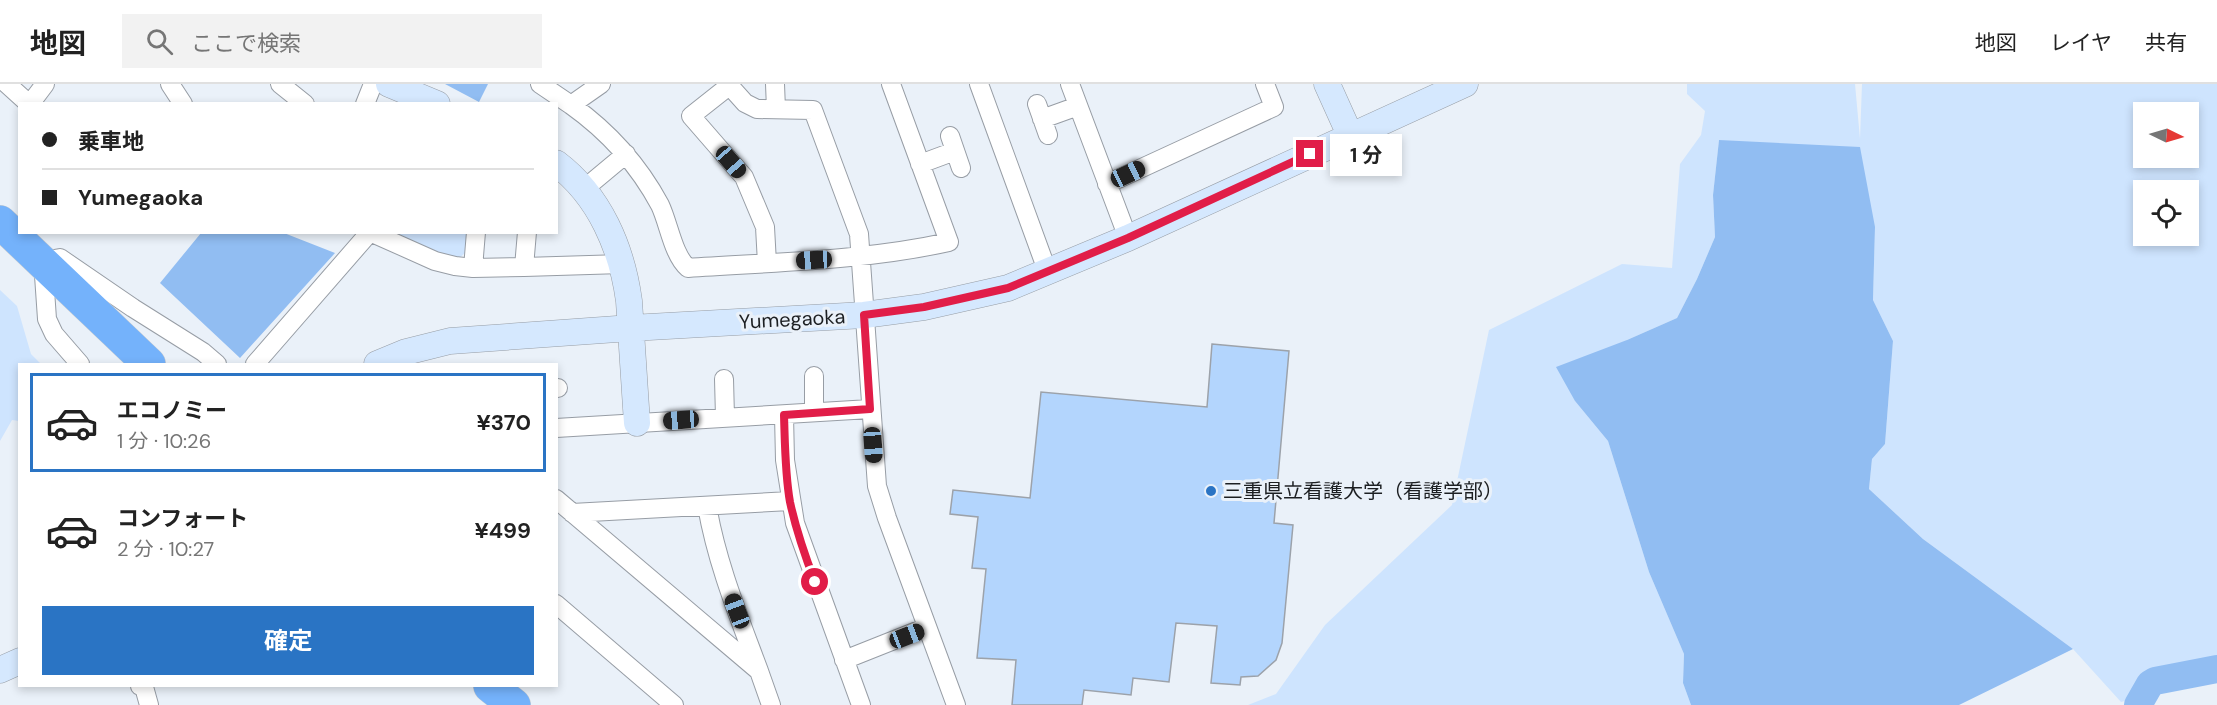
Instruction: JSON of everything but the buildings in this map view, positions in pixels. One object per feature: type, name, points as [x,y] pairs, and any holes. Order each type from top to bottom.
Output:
[{"type":"highway","points":[[0,222],[148,363]]},
{"type":"highway","points":[[483,687],[496,705]]},
{"type":"highway","points":[[490,687],[511,705]]},
{"type":"street","points":[[7,84],[28,102]]},
{"type":"street","points":[[32,102],[45,84]]},
{"type":"street","points":[[170,84],[182,102]]},
{"type":"street","points":[[280,84],[302,102]]},
{"type":"street","points":[[366,102],[373,84]]},
{"type":"street","points":[[389,84],[432,102]]},
{"type":"street","points":[[540,84],[601,127],[626,154],[661,207],[680,261],[688,268],[860,257],[949,242],[891,84]]},
{"type":"street","points":[[571,105],[601,84]]},
{"type":"street","points":[[775,84],[776,110]]},
{"type":"street","points":[[979,84],[1048,273]]},
{"type":"street","points":[[1070,84],[1128,238]]},
{"type":"street","points":[[1107,184],[1274,107],[1265,84]]},
{"type":"street","points":[[1327,84],[1350,135]]},
{"type":"street","name":"Yumegaoka","points":[[379,363],[406,352],[450,341],[864,315],[924,307],[1008,288],[1128,238],[1465,84]]},
{"type":"street","points":[[767,263],[765,227],[744,177],[691,116],[728,85],[745,103],[757,109],[813,110],[859,234],[877,486],[956,705]]},
{"type":"street","points":[[1042,119],[1078,106]]},
{"type":"street","points":[[920,164],[955,151]]},
{"type":"street","points":[[584,189],[626,154]]},
{"type":"street","points":[[558,165],[584,189],[609,228],[622,264],[627,281],[637,423]]},
{"type":"street","points":[[256,363],[369,234]]},
{"type":"street","points":[[372,234],[435,261],[472,268],[622,264]]},
{"type":"street","points":[[472,268],[476,234]]},
{"type":"street","points":[[524,267],[527,234]]},
{"type":"street","points":[[79,363],[54,334],[47,319],[43,261],[60,258],[203,352],[216,363]]},
{"type":"street","points":[[813,375],[814,412]]},
{"type":"street","points":[[723,379],[725,417]]},
{"type":"street","points":[[558,428],[870,409]]},
{"type":"street","points":[[784,415],[785,460],[790,501],[800,543],[861,705]]},
{"type":"street","points":[[558,501],[759,671]]},
{"type":"street","points":[[572,513],[790,501]]},
{"type":"street","points":[[707,506],[712,536],[722,571],[771,705]]},
{"type":"street","points":[[558,605],[674,705]]},
{"type":"street","points":[[844,660],[927,627]]},
{"type":"street","points":[[0,670],[18,663]]},
{"type":"street","points":[[143,687],[148,705]]},
{"type":"shaded area","points":[[1687,84],[1855,84],[1860,139],[1862,84],[2217,84],[2217,680],[2199,680],[2121,702],[2073,649],[1923,539],[1869,489],[1872,459],[1885,444],[1893,341],[1873,300],[1875,227],[1719,140],[1713,195],[1715,237],[1677,318],[1627,340],[1575,401],[1608,441],[1649,572],[1684,654],[1683,683],[1691,705],[1248,705],[1276,694],[1325,625],[1452,505],[1489,330],[1622,264],[1672,268],[1680,164],[1701,135],[1705,111],[1687,94]]},
{"type":"shaded area","points":[[388,234],[467,234],[466,252],[457,260]]},
{"type":"shaded area","points":[[0,290],[17,306],[31,354],[40,363],[18,363],[18,421],[12,420],[0,441]]},
{"type":"water","points":[[445,84],[488,84],[479,102]]},
{"type":"water","points":[[1719,140],[1860,147],[1875,227],[1873,300],[1893,341],[1885,444],[1872,459],[1869,489],[1923,539],[2073,649],[1959,705],[1691,705],[1683,683],[1684,654],[1649,572],[1608,441],[1575,401],[1556,367],[1677,318],[1715,237],[1713,195]]},
{"type":"water","points":[[200,234],[287,234],[335,253],[240,358],[160,283]]},
{"type":"waterway","points":[[2138,705],[2150,684],[2155,681],[2217,669]]},
{"type":"place","name":"三重県立看護大学（看護学部）","points":[[1211,491]]},
{"type":"route","points":[[815,582],[800,543],[790,501],[785,460],[784,415],[870,409],[864,315],[924,307],[1008,288],[1128,238],[1310,154]]}]
